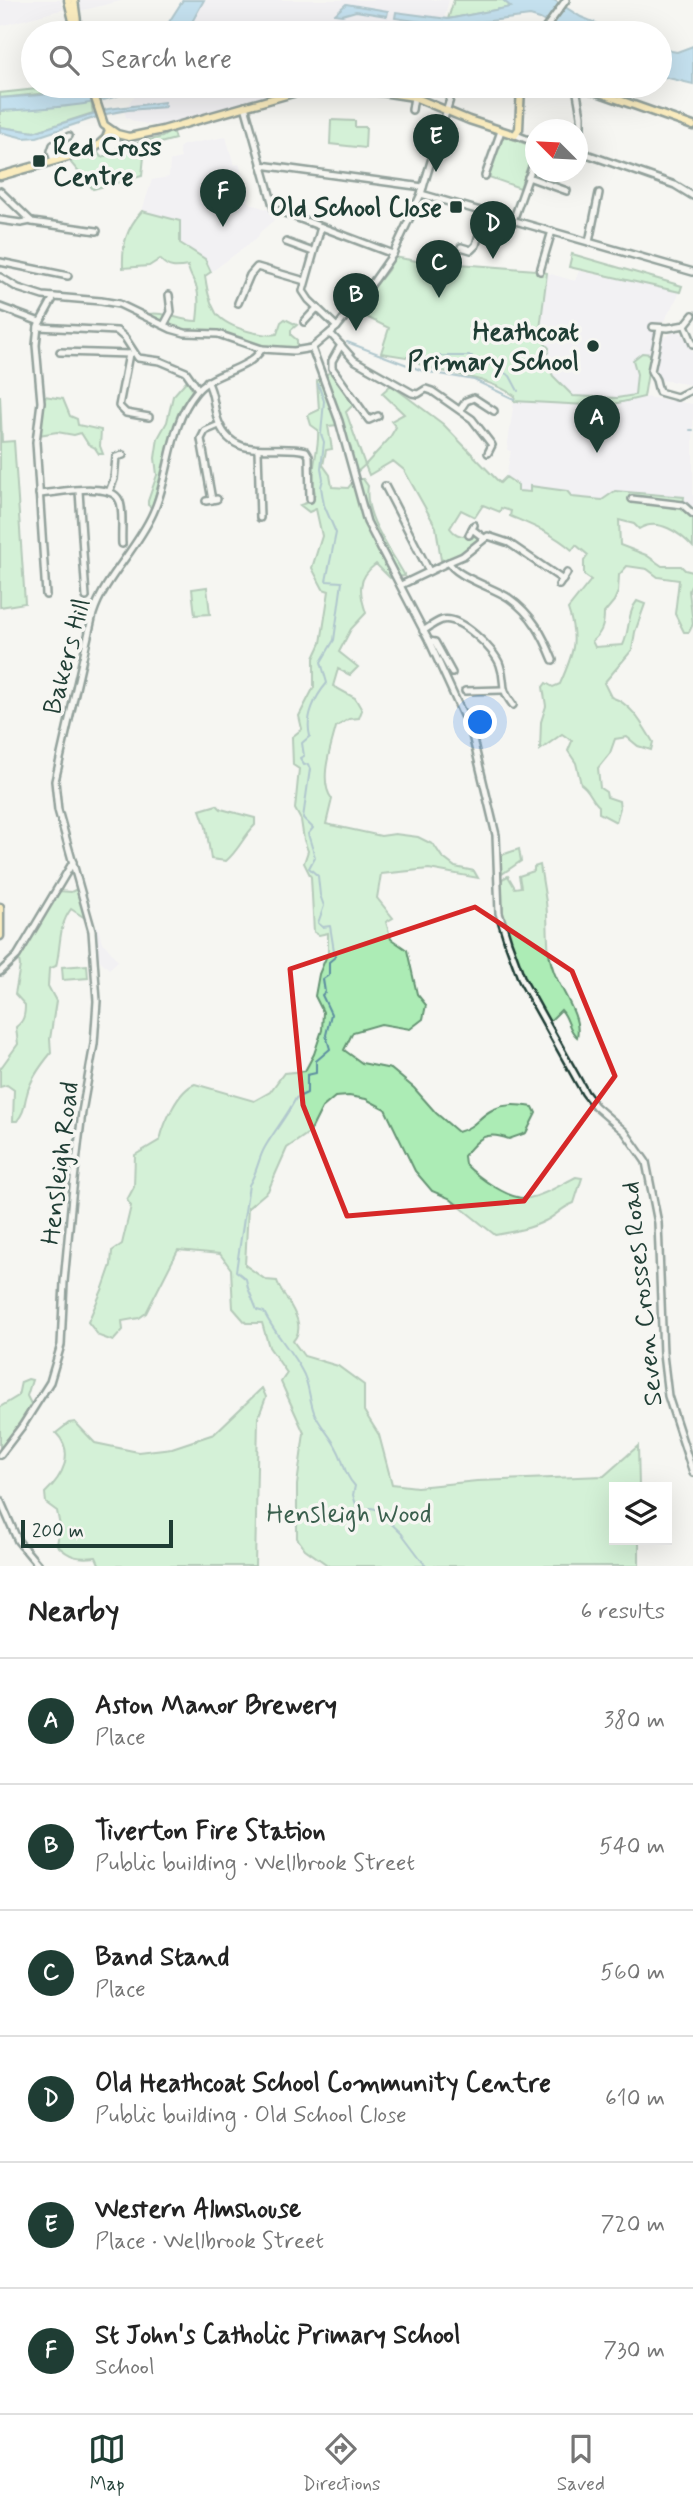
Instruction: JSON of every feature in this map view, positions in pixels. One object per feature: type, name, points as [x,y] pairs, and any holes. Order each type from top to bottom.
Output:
[{"type":"main road","points":[[68,0],[74,21]]},
{"type":"main road","points":[[74,0],[76,21]]},
{"type":"main road","points":[[94,98],[99,116],[109,130],[122,135],[140,136],[274,98]]},
{"type":"main road","points":[[416,98],[516,135],[519,129],[520,98]]},
{"type":"main road","points":[[606,98],[693,126]]},
{"type":"main road","points":[[0,177],[93,150],[103,142],[109,130]]},
{"type":"main road","points":[[0,907],[0,936]]},
{"type":"street","points":[[551,21],[566,1]]},
{"type":"street","points":[[412,110],[414,98]]},
{"type":"street","points":[[0,277],[31,293],[119,304],[185,333],[218,334],[262,349],[294,351],[313,348],[337,327],[393,254],[421,194],[451,98]]},
{"type":"street","points":[[579,98],[581,119]]},
{"type":"street","points":[[245,106],[274,209],[393,254]]},
{"type":"street","points":[[485,176],[501,131]]},
{"type":"street","points":[[516,135],[525,139]]},
{"type":"street","points":[[54,161],[51,151],[53,145],[69,136]]},
{"type":"street","points":[[588,154],[675,185],[693,196]]},
{"type":"street","points":[[261,165],[423,187]]},
{"type":"street","points":[[513,221],[526,182]]},
{"type":"street","points":[[542,182],[566,191]]},
{"type":"street","points":[[0,191],[31,221],[97,231]]},
{"type":"street","points":[[589,242],[599,193]]},
{"type":"street","points":[[421,194],[693,272]]},
{"type":"street","points":[[468,259],[476,245],[485,213]]},
{"type":"street","points":[[0,220],[21,223],[31,221]]},
{"type":"street","points":[[321,227],[305,281],[304,294],[337,327]]},
{"type":"street","points":[[540,271],[552,231]]},
{"type":"street","points":[[286,242],[313,252]]},
{"type":"street","points":[[461,247],[471,250]]},
{"type":"street","points":[[0,262],[68,276]]},
{"type":"street","points":[[238,303],[250,275],[257,267],[305,281]]},
{"type":"street","points":[[46,595],[36,442],[41,402],[36,355],[39,325],[54,297]]},
{"type":"street","points":[[164,325],[171,312],[168,300]]},
{"type":"street","points":[[0,307],[39,325],[117,331],[125,338],[132,354],[119,406],[126,413],[144,418]]},
{"type":"street","points":[[303,322],[317,308]]},
{"type":"street","points":[[685,326],[693,315]]},
{"type":"street","points":[[685,326],[656,328],[652,374],[660,394],[677,397],[693,389]]},
{"type":"street","points":[[685,326],[693,342]]},
{"type":"street","points":[[330,333],[354,360],[412,393],[418,394],[429,389],[472,419],[495,445],[488,453]]},
{"type":"street","points":[[341,345],[332,361],[332,368],[369,420]]},
{"type":"street","name":"Seven Crosses Road","points":[[313,348],[339,421],[367,523],[429,641],[472,735],[496,835],[499,913],[522,980],[585,1093],[595,1107],[625,1132],[646,1162],[658,1223],[663,1353],[668,1396],[693,1473]]},
{"type":"street","name":"Bakers Hill","points":[[73,862],[58,810],[55,781],[93,614],[102,592],[135,547],[155,510],[174,438],[198,389],[207,381],[241,366],[262,349]]},
{"type":"street","points":[[60,352],[132,354],[140,359],[160,361],[186,372],[198,389]]},
{"type":"street","points":[[207,381],[219,425],[237,444],[257,450],[306,450],[309,456],[311,495]]},
{"type":"street","points":[[474,398],[476,389]]},
{"type":"street","points":[[460,410],[466,401],[474,398]]},
{"type":"street","points":[[474,398],[494,411]]},
{"type":"street","points":[[360,425],[378,416]]},
{"type":"street","points":[[212,500],[201,439],[205,431],[219,425]]},
{"type":"street","points":[[257,450],[260,518]]},
{"type":"street","points":[[110,492],[116,457],[123,455]]},
{"type":"street","points":[[385,486],[429,571]]},
{"type":"street","points":[[39,494],[100,489],[110,492],[120,501],[122,544]]},
{"type":"street","points":[[79,491],[88,593]]},
{"type":"street","points":[[632,499],[683,505],[693,514]]},
{"type":"street","points":[[472,530],[484,538]]},
{"type":"street","points":[[401,585],[463,556],[488,536],[504,540],[561,583],[567,573]]},
{"type":"street","points":[[449,562],[454,570],[501,593],[521,607],[540,631],[550,657]]},
{"type":"street","points":[[424,631],[445,619],[470,630],[495,655],[502,669],[502,690],[513,705]]},
{"type":"street","points":[[429,641],[435,642],[452,673]]},
{"type":"street","points":[[465,691],[502,690]]},
{"type":"street","points":[[0,972],[17,956],[73,862]]},
{"type":"street","name":"Hensleigh Road","points":[[0,1455],[50,1382],[61,1345],[72,1197],[82,1112],[94,1045],[97,1001],[93,931],[73,862]]},
{"type":"street","points":[[0,1500],[18,1541],[39,1566]]},
{"type":"highlighted area","points":[[475,907],[572,971],[615,1076],[524,1201],[347,1216],[303,1105],[290,969]]},
{"type":"shaded area","points":[[0,0],[60,0],[64,9],[0,26]]},
{"type":"shaded area","points":[[78,0],[124,0],[80,11]]},
{"type":"shaded area","points":[[204,0],[449,0],[444,18],[436,18],[434,21],[193,21]]},
{"type":"shaded area","points":[[133,98],[257,98],[159,126],[136,122],[126,117],[124,110]]},
{"type":"shaded area","points":[[226,137],[234,165],[239,164],[249,197],[247,202],[271,211],[274,220],[257,238],[211,272],[205,259],[180,243],[179,221],[142,211],[152,180],[169,177],[170,161],[181,158],[179,148]]},
{"type":"shaded area","points":[[579,271],[680,292],[664,321],[656,326],[644,397],[693,404],[693,514],[615,491],[602,500],[572,497],[530,487],[530,492],[518,491],[518,485],[506,477],[511,451],[507,450],[514,401],[537,338],[547,273],[575,281]]},
{"type":"shaded area","points":[[677,331],[682,333],[693,352],[693,385],[662,380],[654,372],[662,338]]},
{"type":"shaded area","points":[[94,926],[98,926],[101,940],[118,961],[109,969],[97,957]]},
{"type":"green space","points":[[454,0],[503,0],[511,7],[448,19]]},
{"type":"green space","points":[[21,91],[21,96],[0,98],[0,93]]},
{"type":"green space","points":[[91,101],[93,113],[34,132],[0,127],[0,111]]},
{"type":"green space","points":[[331,120],[355,121],[355,127],[366,127],[365,148],[330,144]]},
{"type":"green space","points":[[170,132],[175,139],[145,147],[142,176],[93,189],[71,163],[71,160],[98,153],[101,157],[116,153],[117,148],[162,137]]},
{"type":"green space","points":[[501,135],[525,143],[525,174],[520,188],[486,176]]},
{"type":"green space","points":[[142,211],[180,221],[180,243],[205,259],[211,272],[205,276],[208,290],[216,313],[221,318],[244,330],[270,335],[277,334],[281,322],[285,319],[297,325],[291,330],[291,335],[297,340],[297,348],[279,350],[227,335],[188,332],[148,314],[197,321],[198,297],[188,266],[172,267],[160,259],[149,266],[123,268],[126,238]]},
{"type":"green space","points":[[572,254],[682,286],[680,292],[569,267]]},
{"type":"green space","points":[[394,257],[433,264],[536,270],[547,273],[539,337],[549,348],[546,361],[553,376],[573,396],[617,398],[635,395],[637,374],[633,360],[642,353],[651,354],[644,397],[605,406],[514,401],[515,396],[492,384],[419,364],[419,359],[381,353],[389,328],[356,312],[388,270]]},
{"type":"green space","name":"Hensleigh Wood","points":[[330,372],[354,404],[346,412],[365,465],[356,473],[338,425],[328,426],[332,449],[326,450],[323,465],[330,475],[332,487],[348,488],[355,479],[363,479],[368,486],[374,521],[405,576],[390,578],[376,564],[370,569],[361,586],[366,613],[351,629],[339,652],[358,667],[350,675],[338,669],[333,686],[355,698],[362,710],[359,718],[349,719],[336,727],[326,774],[328,792],[332,799],[326,824],[381,836],[395,834],[418,837],[434,845],[442,857],[455,867],[474,871],[478,878],[429,869],[381,874],[377,898],[393,918],[386,922],[391,939],[407,950],[417,994],[426,1005],[423,1019],[410,1029],[381,1024],[353,1032],[344,1050],[362,1063],[391,1069],[458,1132],[502,1106],[533,1107],[536,1113],[526,1133],[509,1139],[494,1135],[483,1137],[464,1156],[465,1164],[504,1192],[521,1198],[535,1197],[576,1177],[582,1178],[574,1203],[539,1224],[495,1235],[449,1198],[432,1191],[415,1171],[385,1109],[366,1099],[335,1097],[322,1108],[310,1132],[287,1148],[268,1191],[248,1208],[245,1265],[266,1280],[277,1281],[297,1318],[297,1334],[293,1341],[304,1356],[338,1366],[364,1385],[364,1411],[379,1435],[392,1484],[417,1487],[477,1481],[604,1476],[638,1446],[639,1482],[609,1482],[609,1545],[639,1545],[639,1566],[329,1566],[305,1549],[297,1538],[297,1485],[304,1433],[281,1382],[287,1373],[269,1347],[262,1323],[246,1323],[233,1308],[231,1269],[220,1254],[178,1250],[146,1313],[139,1318],[122,1321],[123,1330],[113,1341],[99,1336],[88,1322],[111,1265],[112,1251],[122,1244],[131,1206],[127,1200],[134,1187],[135,1155],[160,1140],[168,1116],[183,1093],[195,1084],[254,1101],[270,1092],[284,1073],[305,1071],[322,1030],[323,1012],[315,996],[319,974],[328,953],[328,933],[319,935],[314,932],[311,877],[304,863],[308,851],[301,820],[295,809],[299,769],[293,765],[292,737],[302,729],[299,716],[314,687],[314,658],[321,643],[329,591],[323,589],[312,568],[322,536],[316,509],[309,512],[300,505],[312,501],[315,493],[313,470],[318,430],[311,425],[308,415],[319,410],[317,381]]},
{"type":"green space","points":[[188,379],[192,390],[170,439],[152,508],[148,501],[157,475],[155,458],[158,438],[167,422],[173,396]]},
{"type":"green space","points":[[391,385],[443,424],[500,483],[506,477],[518,485],[518,491],[530,492],[530,486],[567,491],[572,497],[602,500],[615,491],[684,497],[683,505],[693,514],[693,547],[668,528],[654,525],[639,529],[634,524],[619,520],[620,545],[646,555],[662,566],[681,566],[693,572],[693,587],[691,586],[689,591],[693,624],[689,632],[684,632],[675,614],[679,580],[658,577],[647,569],[627,566],[619,575],[618,592],[604,613],[600,632],[592,641],[595,647],[623,645],[634,606],[637,601],[645,604],[632,650],[604,683],[611,697],[625,704],[636,715],[653,742],[651,750],[638,746],[627,737],[615,739],[610,753],[598,768],[600,788],[606,792],[607,797],[619,801],[616,822],[599,813],[599,806],[581,784],[576,763],[568,751],[572,741],[562,734],[540,750],[541,722],[546,706],[543,687],[546,683],[553,687],[560,684],[568,664],[574,639],[568,609],[591,580],[584,575],[584,561],[588,555],[576,545],[572,550],[550,534],[510,516],[511,511],[501,508],[500,512],[483,505],[475,517],[461,510],[450,528],[461,536],[477,536],[477,541],[457,556],[441,560],[436,527],[404,470],[393,461],[369,475],[365,465],[389,439],[396,427],[391,421],[404,414],[382,393]]},
{"type":"green space","points":[[0,395],[2,442],[14,441],[25,603],[0,607]]},
{"type":"green space","points":[[44,396],[63,399],[70,416],[77,419],[78,425],[101,430],[100,446],[103,454],[99,454],[88,444],[81,433],[74,435],[57,432],[39,435]]},
{"type":"green space","points":[[207,587],[210,614],[195,615],[192,589]]},
{"type":"green space","points":[[217,805],[221,809],[255,818],[255,825],[226,861],[211,859],[206,827],[200,810]]},
{"type":"green space","points":[[519,849],[521,861],[502,874],[499,856]]},
{"type":"green space","points":[[540,865],[551,963],[574,1013],[577,1037],[561,1010],[548,1023],[513,953],[501,913],[499,895],[502,879],[508,876],[515,888],[521,887],[519,876],[534,871],[534,867]]},
{"type":"green space","points":[[77,889],[85,918],[71,909],[62,929],[56,966],[49,969],[48,986],[56,1001],[50,1039],[51,1053],[31,1083],[22,1114],[17,1121],[13,1121],[14,1090],[7,1085],[0,1087],[0,1069],[18,1044],[16,1027],[24,1015],[25,1005],[15,994],[19,959],[59,891],[71,892]]},
{"type":"green space","points":[[87,965],[88,978],[63,980],[62,967]]},
{"type":"green space","points":[[32,1380],[27,1396],[32,1406],[0,1449],[0,1407],[18,1396],[21,1382]]},
{"type":"green space","points":[[262,1388],[266,1397],[258,1418],[255,1566],[100,1566],[96,1557],[75,1557],[57,1545],[60,1526],[57,1511],[46,1503],[45,1493],[57,1480],[66,1457],[62,1441],[56,1433],[69,1423],[75,1422],[95,1443],[138,1452],[172,1448],[214,1434]]},
{"type":"water","points":[[183,0],[204,0],[193,21],[170,21]]},
{"type":"water","points":[[503,0],[554,0],[591,21],[543,21],[530,16],[490,21],[415,21],[395,18],[396,12],[448,19],[511,7]]},
{"type":"water","points":[[346,4],[388,11],[387,16],[356,11],[335,14]]},
{"type":"water","points":[[693,46],[693,84],[672,79],[672,51]]},
{"type":"water","points":[[0,98],[111,98],[52,108],[0,111]]},
{"type":"water","points":[[164,102],[165,107],[106,114],[37,137],[24,138],[0,132],[0,127],[34,132],[108,109]]},
{"type":"waterway","points":[[347,342],[423,371],[474,380],[514,399]]},
{"type":"waterway","points":[[422,362],[436,356],[472,356]]},
{"type":"waterway","points":[[489,364],[510,376],[518,391]]},
{"type":"waterway","points":[[318,384],[324,401],[321,487],[324,505],[336,533],[326,581],[342,582],[334,640],[321,662],[327,683],[312,708],[310,736],[302,743],[304,756],[300,758],[310,769],[303,818],[313,828],[308,834],[315,857],[309,868],[318,876],[324,906],[318,923],[323,927],[330,926],[335,957],[329,962],[329,975],[323,979],[325,992],[322,995],[331,1014],[326,1035],[330,1049],[316,1061],[316,1073],[307,1075],[307,1093],[296,1098],[263,1152],[249,1185],[236,1271],[246,1279],[257,1310],[264,1312],[304,1375],[316,1417],[340,1454],[348,1477],[355,1486],[353,1495],[358,1511],[376,1509],[402,1534],[426,1566]]},
{"type":"place","name":"Red Cross Centre","points":[[39,161]]},
{"type":"place","name":"Western Almshouse","points":[[436,172]]},
{"type":"place","name":"Old School Close","points":[[456,207]]},
{"type":"place","name":"St John's Catholic Primary School","points":[[223,227]]},
{"type":"place","name":"Old Heathcoat School Community Centre","points":[[493,259]]},
{"type":"place","name":"Band Stand","points":[[439,298]]},
{"type":"place","name":"Tiverton Fire Station","points":[[356,331]]},
{"type":"place","name":"Heathcoat Primary School","points":[[593,346]]},
{"type":"place","name":"Aston Manor Brewery","points":[[597,453]]}]
